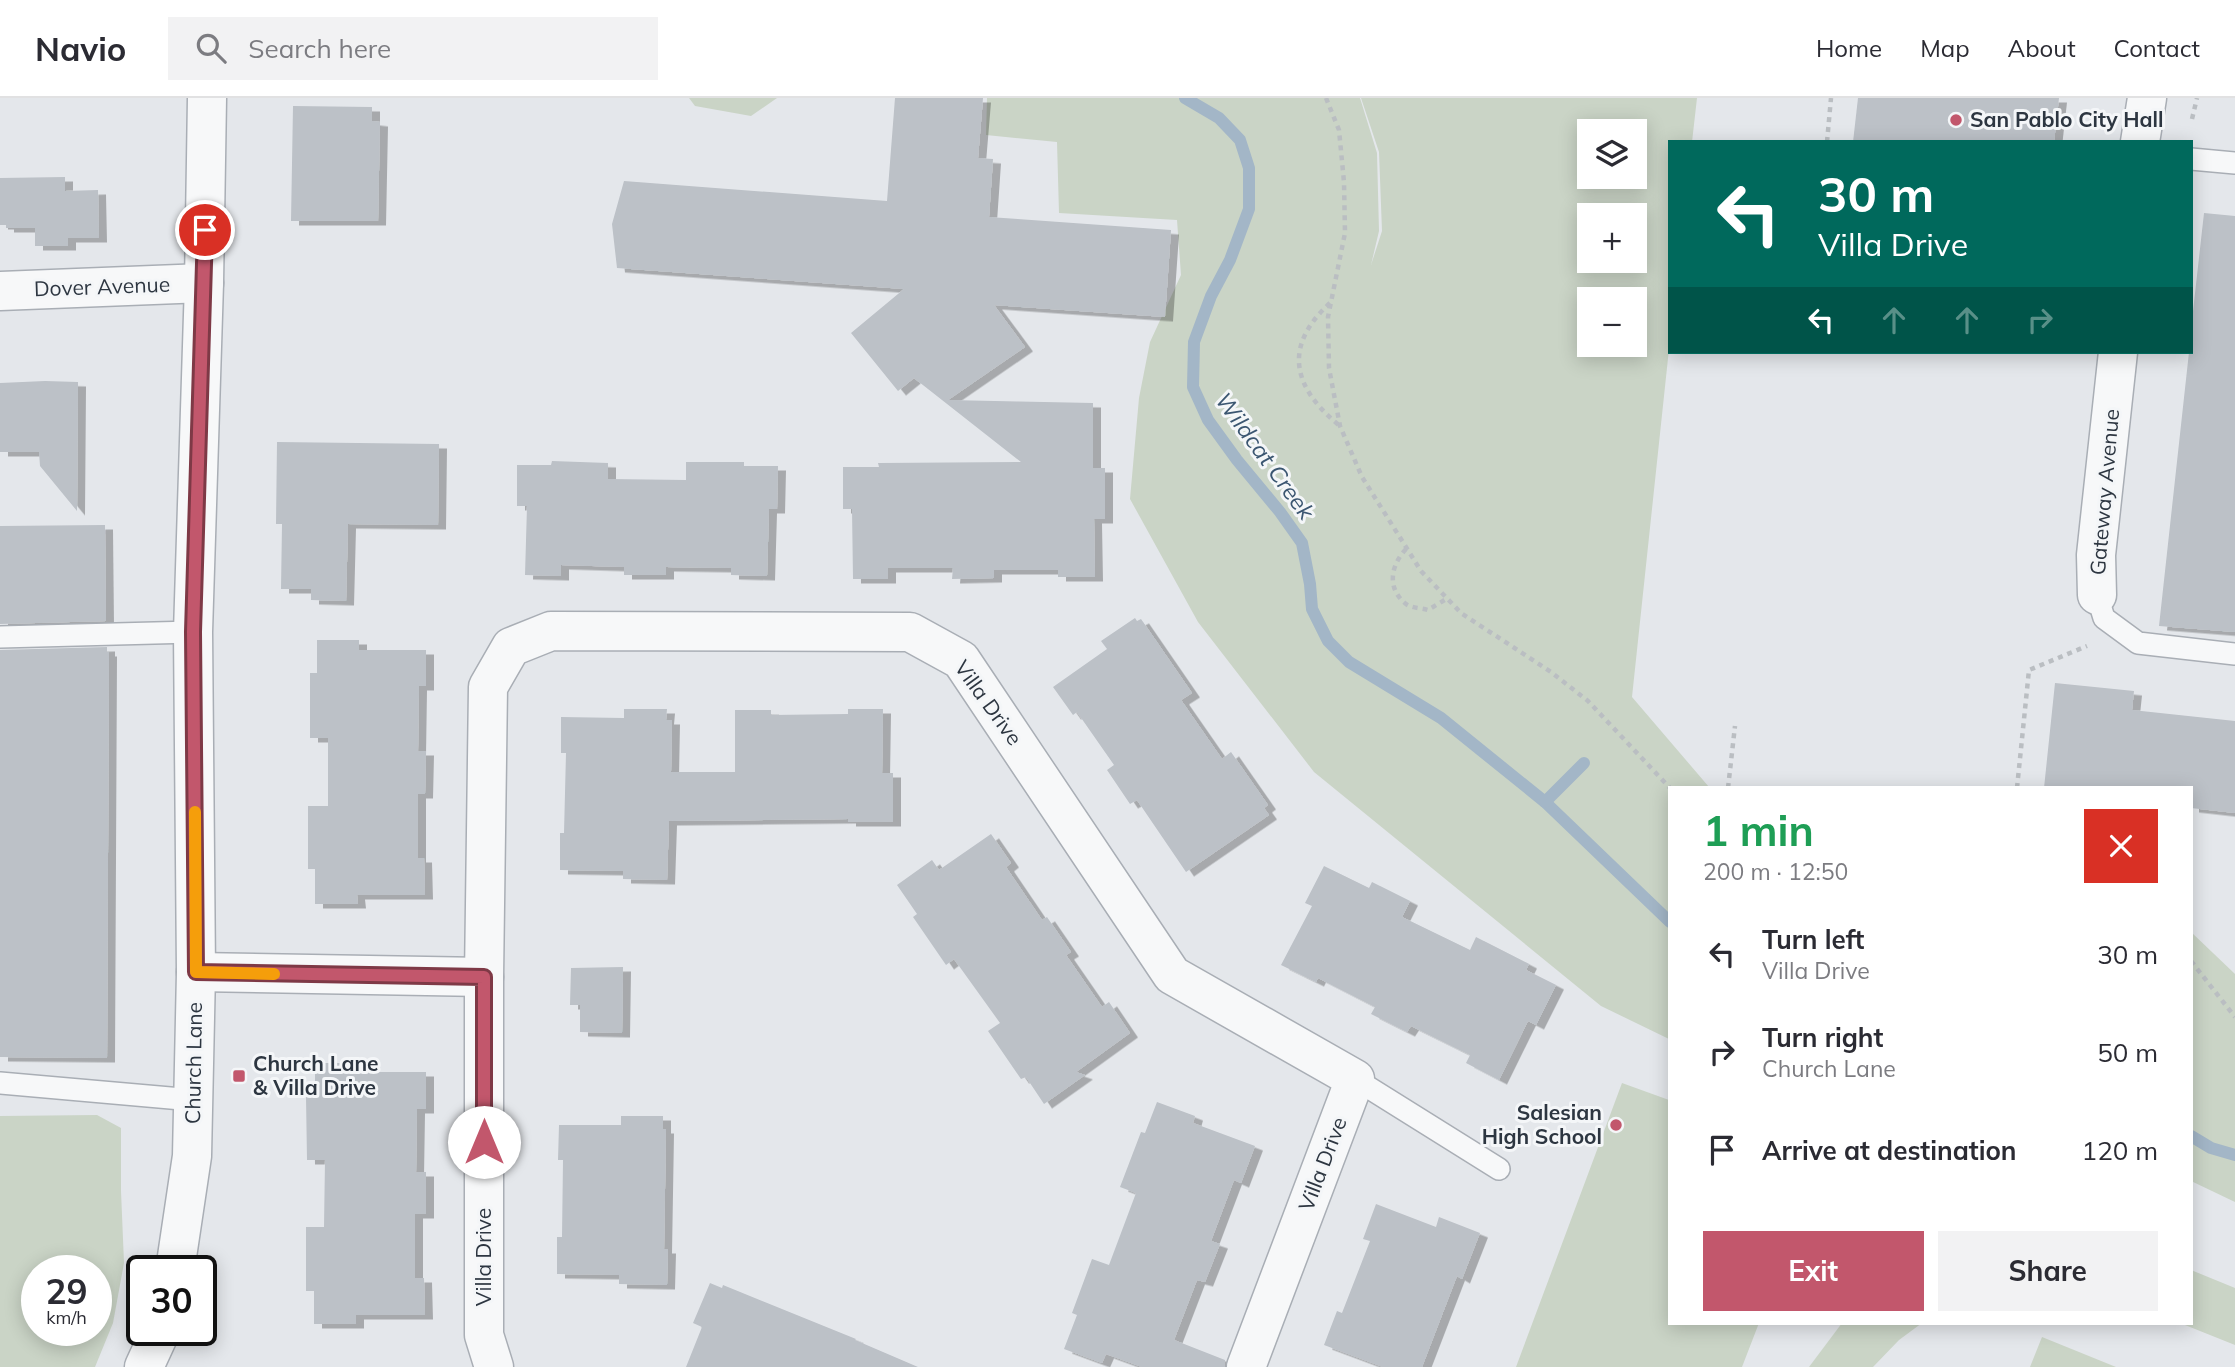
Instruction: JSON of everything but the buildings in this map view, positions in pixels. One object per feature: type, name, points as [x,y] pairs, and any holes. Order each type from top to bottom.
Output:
[{"type":"street","name":"Church Lane","points":[[177,1255],[192,1156],[196,972],[193,632],[205,283],[207,98]]},
{"type":"street","points":[[2140,140],[2147,98]]},
{"type":"street","name":"Dover Avenue","points":[[0,291],[205,283]]},
{"type":"street","name":"Gateway Avenue","points":[[2106,611],[2096,555],[2118,354]]},
{"type":"street","name":"Villa Drive","points":[[494,1367],[484,1335],[484,977],[488,687],[511,647],[551,631],[910,632],[961,660],[1172,975],[1355,1079],[1246,1367]]},
{"type":"street","points":[[196,972],[484,977]]},
{"type":"street","points":[[144,1367],[154,1346]]},
{"type":"lane","points":[[2193,159],[2235,163]]},
{"type":"lane","points":[[2106,611],[2138,643],[2235,654]]},
{"type":"lane","points":[[0,637],[193,632]]},
{"type":"lane","points":[[1355,1079],[1499,1169]]},
{"type":"lane","points":[[0,1083],[193,1100]]},
{"type":"path","points":[[1326,98],[1339,130],[1345,182],[1345,233],[1329,303],[1329,368],[1340,426],[1362,477],[1421,571],[1461,612],[1551,672],[1588,701],[1668,786]]},
{"type":"path","points":[[1827,140],[1831,98]]},
{"type":"path","points":[[2192,119],[2197,98]]},
{"type":"path","points":[[1329,303],[1316,315],[1303,335],[1298,361],[1303,383],[1320,410],[1340,426]]},
{"type":"path","points":[[1406,549],[1398,558],[1391,578],[1397,594],[1408,606],[1427,610],[1448,598]]},
{"type":"path","points":[[2017,786],[2029,670],[2095,642],[2106,611]]},
{"type":"path","points":[[1728,786],[1735,726]]},
{"type":"path","points":[[2193,964],[2235,1017]]},
{"type":"green space","points":[[689,98],[777,98],[751,116],[695,106]]},
{"type":"green space","points":[[987,98],[1360,98],[1377,153],[1379,231],[1371,265],[1382,231],[1379,152],[1361,98],[1697,98],[1692,140],[1668,140],[1668,354],[1632,697],[1708,786],[1668,786],[1668,1039],[1601,1006],[1314,772],[1198,622],[1130,499],[1139,398],[1150,342],[1181,275],[1177,220],[1059,213],[1057,142],[986,135]]},
{"type":"green space","points":[[2193,934],[2235,974],[2235,1202],[2193,1182]]},
{"type":"green space","points":[[1622,1083],[1668,1100],[1668,1325],[1758,1325],[1742,1367],[1516,1367]]},
{"type":"green space","points":[[97,1115],[121,1128],[124,1263],[113,1323],[112,1325],[112,1255],[21,1255],[21,1346],[104,1346],[95,1367],[0,1367],[0,1116]]},
{"type":"green space","points":[[2193,1271],[2235,1288],[2235,1345],[2185,1325],[2193,1325]]},
{"type":"green space","points":[[1840,1325],[1919,1325],[1899,1340],[1873,1367],[1809,1367]]},
{"type":"green space","points":[[2042,1337],[2116,1367],[2030,1367]]},
{"type":"waterway","name":"Wildcat Creek","points":[[1185,98],[1219,118],[1240,140],[1249,168],[1249,209],[1194,342],[1193,387],[1208,420],[1302,543],[1312,609],[1328,641],[1349,662],[1441,718],[1545,802],[1668,920]]},
{"type":"waterway","points":[[1545,802],[1584,763]]},
{"type":"waterway","name":"Wildcat Creek","points":[[2193,1137],[2211,1148],[2235,1155]]},
{"type":"slow traffic","points":[[195,812],[196,972],[274,974]]},
{"type":"place","name":"San Pablo City Hall","points":[[1956,120]]},
{"type":"place","name":"Church Lane & Villa Drive","points":[[239,1076]]},
{"type":"place","name":"Salesian High School","points":[[1616,1125]]},
{"type":"route","points":[[205,230],[193,632],[196,972],[484,977],[484,1142]]}]
